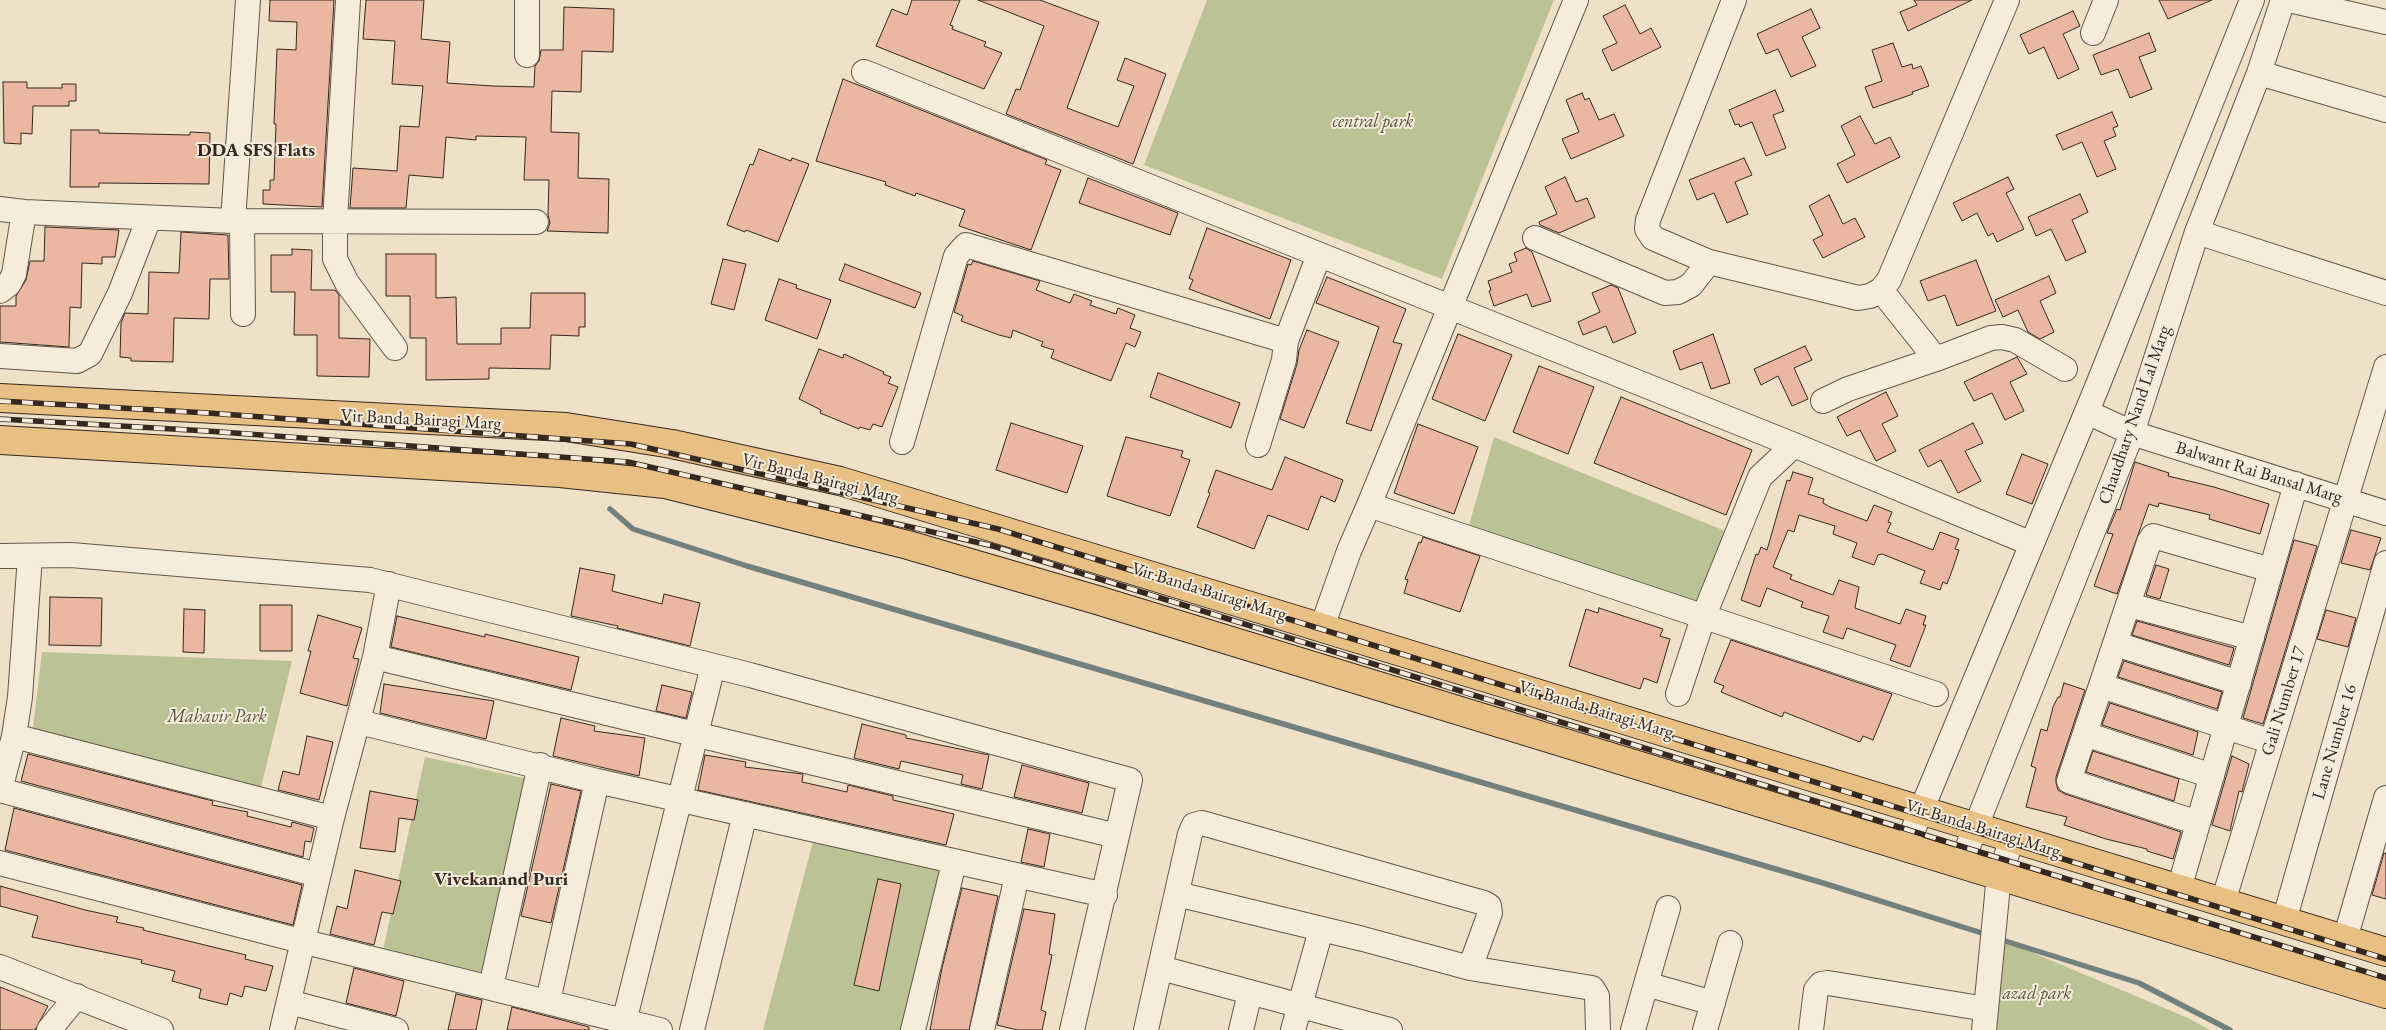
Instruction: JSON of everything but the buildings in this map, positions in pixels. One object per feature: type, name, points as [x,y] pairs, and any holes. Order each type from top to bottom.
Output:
[{"type":"main road","name":"Vir Banda Bairagi Marg","points":[[0,398],[566,427],[672,444],[840,481],[2386,952]]},
{"type":"main road","points":[[0,440],[560,473],[665,484],[908,545],[1097,600],[2386,994]]},
{"type":"street","points":[[243,314],[237,221],[248,0]]},
{"type":"street","points":[[348,0],[334,248],[339,268],[359,301],[395,348]]},
{"type":"street","points":[[527,0],[527,56]]},
{"type":"street","points":[[1322,627],[1349,551],[1370,505],[1576,0]]},
{"type":"street","points":[[1734,0],[1648,220],[1648,229],[1654,238],[1708,262],[1847,297],[1858,298],[1870,296],[1881,290],[1889,280],[2007,0]]},
{"type":"street","points":[[2093,33],[2106,0]]},
{"type":"street","points":[[1906,847],[2087,412],[2252,0]]},
{"type":"street","name":"Chaudhary Nand Lal Marg","points":[[1961,864],[2132,433],[2197,232],[2259,73],[2283,0]]},
{"type":"street","points":[[2289,0],[2386,22]]},
{"type":"street","points":[[864,72],[1794,445],[2032,544]]},
{"type":"street","points":[[2259,73],[2386,110]]},
{"type":"street","points":[[0,209],[24,212],[237,221],[536,222]]},
{"type":"street","points":[[0,292],[9,284],[14,274],[24,212]]},
{"type":"street","points":[[0,356],[77,361],[90,354],[120,292],[149,218]]},
{"type":"street","points":[[2197,232],[2386,293]]},
{"type":"street","points":[[1536,238],[1665,293],[1678,292],[1691,284],[1708,262]]},
{"type":"street","points":[[902,442],[956,256],[966,245],[1286,341]]},
{"type":"street","points":[[1258,445],[1284,360],[1286,341],[1319,255]]},
{"type":"street","points":[[1881,290],[1936,358]]},
{"type":"street","points":[[1823,402],[1848,389],[1992,338],[2002,337],[2015,340],[2065,369]]},
{"type":"street","name":"Gali Number 17","points":[[2223,902],[2386,367]]},
{"type":"street","name":"Balwant Rai Bansal Marg","points":[[2087,412],[2132,433],[2386,513]]},
{"type":"street","points":[[1678,694],[1703,618],[1760,477],[1794,445]]},
{"type":"street","points":[[2179,889],[2296,484]]},
{"type":"street","points":[[1370,505],[1703,618],[1936,694]]},
{"type":"street","points":[[2198,824],[2069,781],[2149,542],[2153,536],[2271,570]]},
{"type":"street","points":[[0,556],[71,555],[370,580],[713,666],[1130,780],[1105,895],[1072,1030]]},
{"type":"street","points":[[30,556],[24,659],[14,736],[0,790],[318,875]]},
{"type":"street","name":"Lane Number 16","points":[[2284,920],[2386,563]]},
{"type":"street","points":[[282,1030],[301,941],[375,657],[389,584]]},
{"type":"street","points":[[2128,605],[2252,638]]},
{"type":"street","points":[[2116,644],[2239,684]]},
{"type":"street","points":[[375,657],[1117,836]]},
{"type":"street","points":[[623,1026],[713,666]]},
{"type":"street","points":[[2102,686],[2272,742]]},
{"type":"street","points":[[359,722],[540,765],[597,781],[1105,895]]},
{"type":"street","points":[[2085,734],[2212,776]]},
{"type":"street","points":[[14,736],[332,818]]},
{"type":"street","points":[[491,988],[540,765]]},
{"type":"street","points":[[548,1001],[597,781]]},
{"type":"street","points":[[2345,939],[2386,798]]},
{"type":"street","points":[[692,1030],[745,814]]},
{"type":"street","points":[[1146,1030],[1194,825],[1202,823],[1484,903],[1489,906],[1490,913],[1470,968]]},
{"type":"street","points":[[1811,1030],[1816,990],[1821,984],[1828,983],[1985,1019],[1997,912],[1998,875],[2013,838]]},
{"type":"street","points":[[913,1030],[954,862]]},
{"type":"street","points":[[0,863],[301,941],[548,1001],[623,1026],[660,1030]]},
{"type":"street","points":[[982,1030],[1017,876]]},
{"type":"street","points":[[1177,894],[1363,939],[1470,968],[1592,988],[1597,996],[1598,1030]]},
{"type":"street","points":[[1633,1030],[1668,908]]},
{"type":"street","points":[[1294,1030],[1321,930]]},
{"type":"street","points":[[1704,1030],[1730,943]]},
{"type":"street","points":[[0,966],[161,1030]]},
{"type":"street","points":[[1161,968],[1390,1030]]},
{"type":"street","points":[[1646,984],[1713,1003]]},
{"type":"street","points":[[1240,1030],[1250,993]]},
{"type":"street","points":[[49,1030],[77,996]]},
{"type":"street","points":[[289,1002],[396,1030]]},
{"type":"green space","name":"central park","points":[[1207,0],[1554,0],[1442,279],[1144,165]]},
{"type":"green space","points":[[1494,437],[1735,535],[1693,615],[1468,529]]},
{"type":"green space","name":"Mahavir Park","points":[[42,652],[292,661],[261,787],[32,736]]},
{"type":"green space","points":[[425,757],[533,780],[492,977],[383,950]]},
{"type":"green space","points":[[815,834],[947,863],[906,1030],[763,1030]]},
{"type":"green space","name":"azad park","points":[[2005,941],[2188,1018],[2210,1030],[1995,1030]]},
{"type":"waterway","points":[[610,509],[633,529],[747,566],[1823,883],[1988,935]]},
{"type":"waterway","points":[[1999,939],[2139,983],[2230,1030]]},
{"type":"railway","points":[[0,401],[208,413],[631,444],[998,529],[2386,959]]},
{"type":"railway","points":[[0,419],[207,431],[628,462],[993,546],[2386,978]]},
{"type":"district","name":"DDA SFS Flats","points":[[256,151]]},
{"type":"district","name":"Vivekanand Puri","points":[[501,880]]}]
